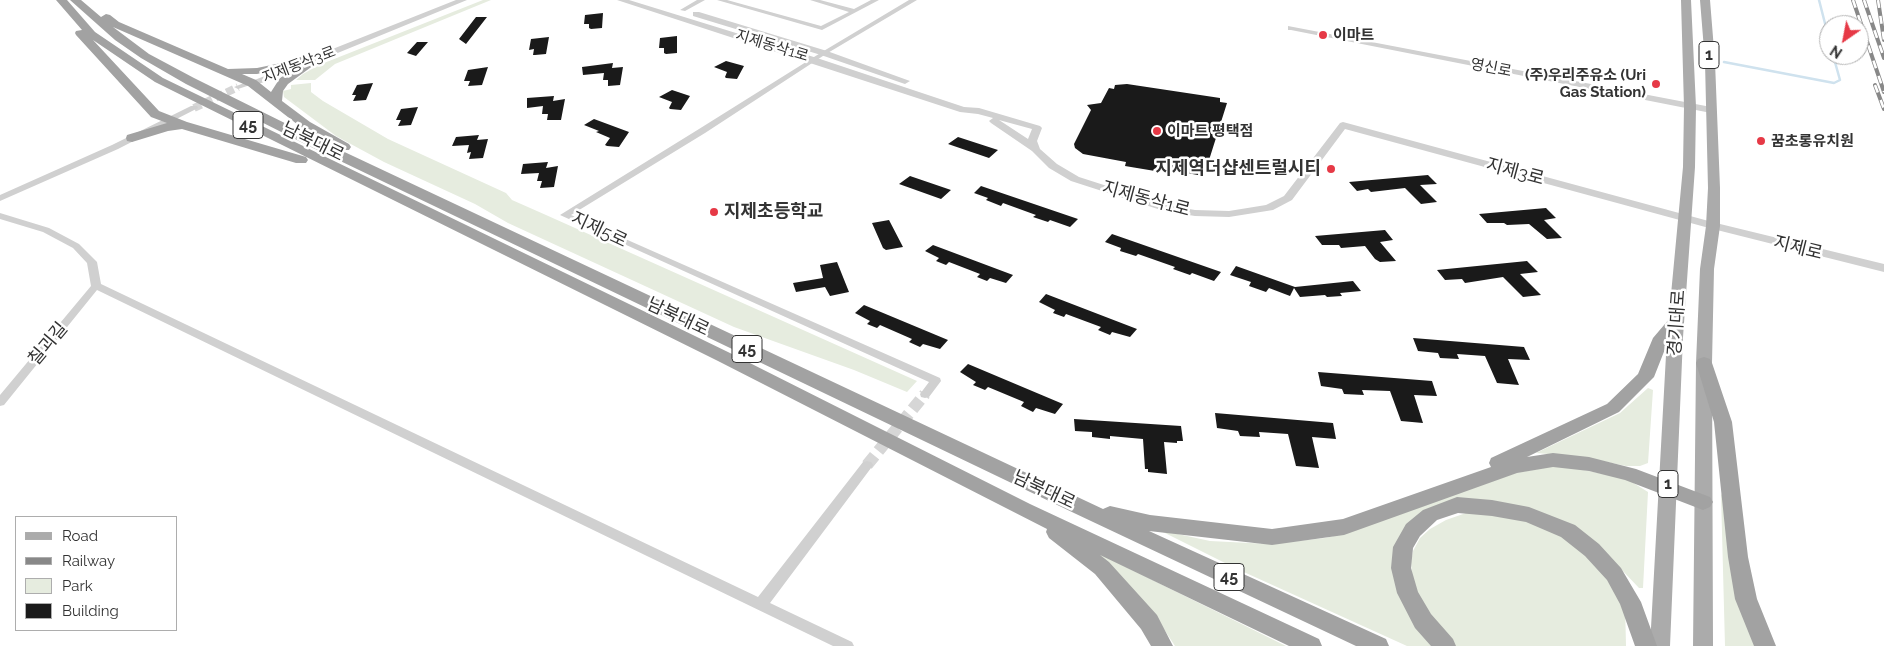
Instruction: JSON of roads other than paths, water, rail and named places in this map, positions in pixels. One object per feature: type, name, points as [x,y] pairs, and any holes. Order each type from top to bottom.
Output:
[{"type":"highway","points":[[52,0],[96,52],[155,114],[183,125],[306,161],[402,205],[453,223]]},
{"type":"highway","name":"남북대로","points":[[61,0],[91,34],[159,80],[453,223],[1023,509],[1312,646]]},
{"type":"highway","name":"남북대로","points":[[75,0],[119,38],[167,68],[314,144],[413,189],[453,210],[1081,508],[1378,646]]},
{"type":"highway","points":[[88,0],[115,24],[252,83],[306,125],[400,177],[413,189]]},
{"type":"highway","points":[[276,102],[277,91],[284,82],[319,56]]},
{"type":"highway","points":[[224,70],[257,71],[319,56]]},
{"type":"highway","points":[[132,138],[155,118],[155,114]]},
{"type":"highway","points":[[132,138],[166,127],[183,125]]},
{"type":"highway","points":[[1442,491],[1613,408],[1645,377],[1659,342],[1676,322]]},
{"type":"highway","points":[[1704,363],[1723,422],[1730,463],[1738,557],[1746,599],[1765,646]]},
{"type":"highway","points":[[1081,508],[1150,523],[1272,537],[1344,527],[1514,466],[1553,460],[1597,466],[1629,474],[1703,502]]},
{"type":"highway","points":[[1445,646],[1423,621],[1408,593],[1401,568],[1403,547],[1412,530],[1430,515],[1457,505],[1492,508],[1529,515],[1568,531],[1592,550],[1614,574],[1630,602],[1646,646]]},
{"type":"highway","points":[[1023,509],[1102,568],[1149,622],[1162,646]]},
{"type":"main road","name":"경기대로","points":[[1660,646],[1676,322],[1686,219],[1690,108],[1686,0]]},
{"type":"main road","name":"경기대로","points":[[1703,646],[1704,363],[1707,269],[1713,226],[1714,188],[1705,0]]},
{"type":"street","name":"지제동삭3로","points":[[252,83],[276,76],[450,0]]},
{"type":"street","name":"지제동삭3로","points":[[319,56],[463,0]]},
{"type":"street","name":"지제동삭1로","points":[[621,0],[814,60],[963,110],[979,111],[1037,128],[1032,141],[1036,150],[1053,166],[1083,182],[1164,208],[1195,213],[1229,214],[1269,208],[1288,198],[1343,125]]},
{"type":"street","name":"지제동삭1로","points":[[650,0],[824,52],[970,104],[979,111]]},
{"type":"street","points":[[683,10],[702,0]]},
{"type":"street","points":[[720,0],[822,28],[873,0]]},
{"type":"street","points":[[813,0],[854,11]]},
{"type":"street","name":"지제5로","points":[[914,0],[824,52],[702,131],[564,216],[936,381],[925,394]]},
{"type":"street","name":"영신로","points":[[1291,28],[1690,108],[1711,110]]},
{"type":"street","points":[[238,88],[252,83]]},
{"type":"street","points":[[0,198],[194,108]]},
{"type":"street","points":[[963,110],[1001,124],[1036,150]]},
{"type":"street","name":"지제3로","points":[[1343,125],[1713,226]]},
{"type":"street","points":[[0,216],[46,230],[76,246],[92,262],[96,286],[847,646]]},
{"type":"street","name":"지제로","points":[[1713,226],[1884,268]]},
{"type":"street","name":"칠괴길","points":[[0,402],[96,286]]},
{"type":"street","points":[[761,604],[867,465]]},
{"type":"waterway","points":[[1819,0],[1823,15]]},
{"type":"waterway","points":[[1724,62],[1834,83],[1840,80],[1836,65]]},
{"type":"tunnel","points":[[194,108],[238,87]]},
{"type":"tunnel","points":[[867,465],[925,394]]},
{"type":"railway","points":[[1853,0],[1884,92]]},
{"type":"railway","points":[[1864,0],[1884,58]]},
{"type":"railway","points":[[1878,0],[1884,40]]},
{"type":"railway","points":[[1875,85],[1884,109]]},
{"type":"place","name":"이마트","points":[[1323,35]]},
{"type":"place","name":"(주)우리주유소 (Uri Gas Station)","points":[[1656,84]]},
{"type":"place","name":"이마트 평택점","points":[[1157,131]]},
{"type":"place","name":"꿈초롱유치원","points":[[1761,141]]},
{"type":"place","name":"지제역더샵센트럴시티","points":[[1331,169]]},
{"type":"place","name":"지제초등학교","points":[[714,212]]}]
